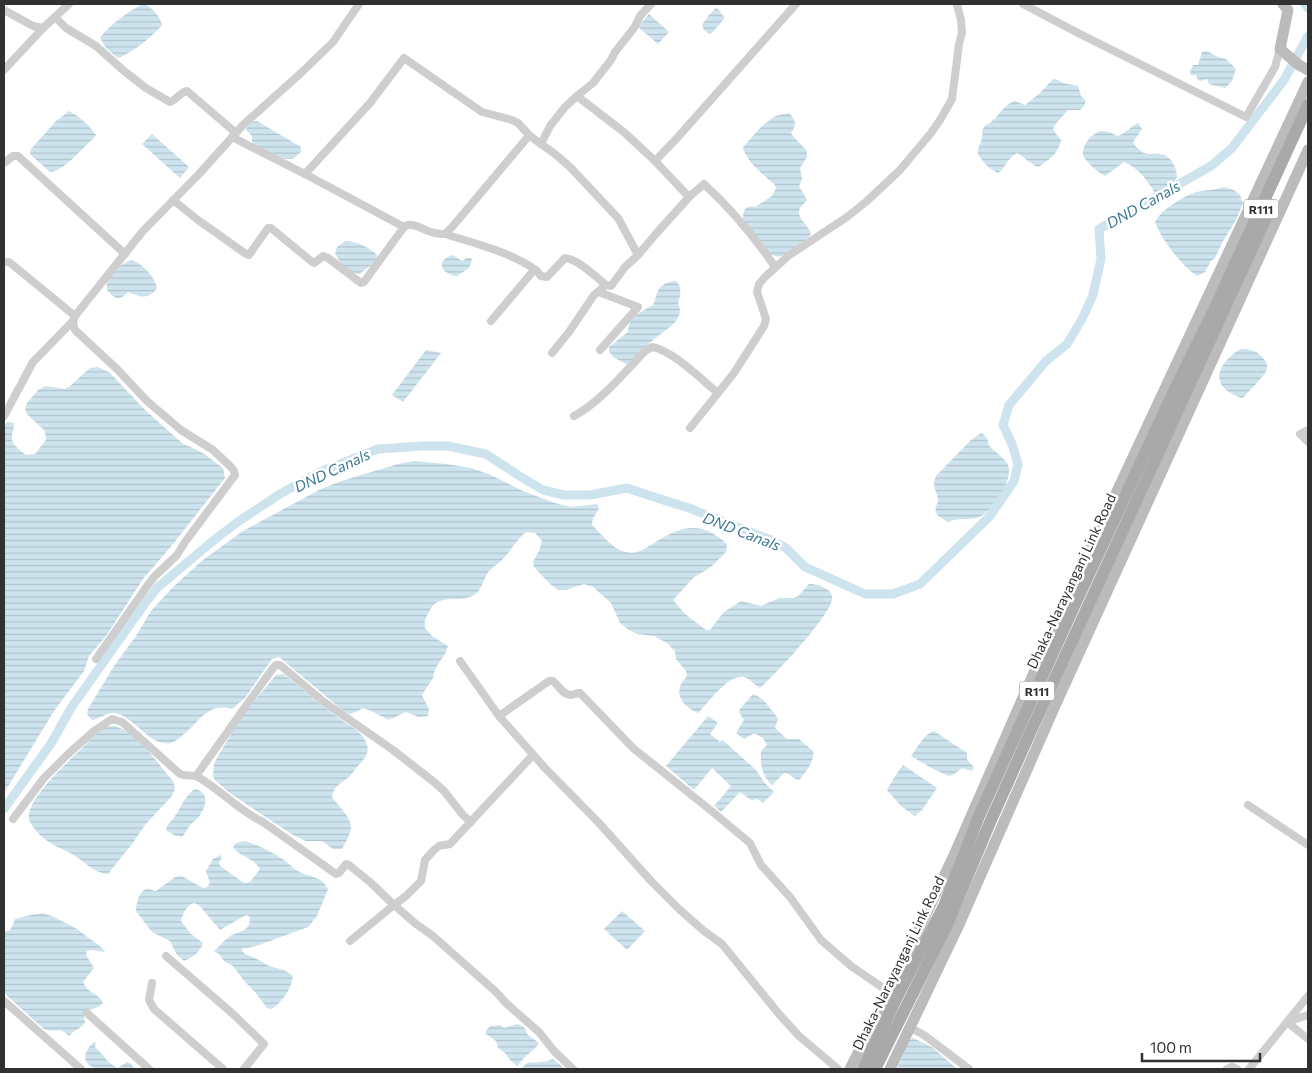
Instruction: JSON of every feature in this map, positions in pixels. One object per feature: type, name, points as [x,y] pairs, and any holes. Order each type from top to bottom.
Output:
[{"type":"main road","name":"Dhaka-Narayanganj Link Road","points":[[1217,314],[1308,106]]},
{"type":"main road","name":"Dhaka-Narayanganj Link Road","points":[[863,1069],[897,997],[944,906],[959,855],[980,816],[1012,734],[1109,546],[1217,314],[1308,125]]},
{"type":"main road","name":"Dhaka-Narayanganj Link Road","points":[[875,1069],[946,927],[1049,706],[1109,546]]},
{"type":"street","points":[[4,70],[69,4]]},
{"type":"street","points":[[4,416],[34,362],[74,319],[143,231],[254,114],[333,42],[359,4]]},
{"type":"street","points":[[541,144],[550,126],[577,96],[592,84],[634,28],[643,12],[651,4]]},
{"type":"street","points":[[655,161],[796,4]]},
{"type":"street","points":[[690,428],[734,373],[764,326],[766,319],[757,292],[759,284],[774,267],[788,256],[867,202],[900,170],[940,120],[952,99],[962,33],[958,4]]},
{"type":"street","points":[[1023,4],[1246,117],[1283,51],[1288,10],[1283,4]]},
{"type":"street","points":[[4,10],[33,26],[44,28]]},
{"type":"street","points":[[55,17],[66,28],[96,46],[124,71],[156,94],[170,102],[183,92],[188,91],[234,135],[404,227]]},
{"type":"street","points":[[1283,51],[1304,68]]},
{"type":"street","points":[[305,174],[370,103],[404,58],[482,112],[518,123],[530,136],[555,154],[570,167],[618,218],[638,255]]},
{"type":"street","points":[[1109,546],[1202,346],[1308,82]]},
{"type":"street","points":[[577,96],[625,133],[689,197]]},
{"type":"street","points":[[444,234],[530,136]]},
{"type":"street","points":[[1202,346],[1308,150]]},
{"type":"street","points":[[4,163],[13,156],[18,156],[125,254]]},
{"type":"street","points":[[173,200],[246,254],[249,255],[268,228],[271,228],[311,261],[317,261],[323,256],[328,258],[361,283],[364,282],[375,268],[404,227],[412,224],[436,234],[444,234],[501,251],[524,262],[542,276],[547,277],[565,258],[570,258],[606,285],[611,286],[625,267],[689,197],[704,184],[727,206],[753,236],[774,267]]},
{"type":"street","points":[[4,262],[9,262],[14,266],[74,319]]},
{"type":"street","points":[[491,320],[536,270]]},
{"type":"street","points":[[552,353],[594,295],[606,285]]},
{"type":"street","points":[[599,292],[638,307],[600,350]]},
{"type":"street","points":[[74,319],[73,325],[76,331],[148,401],[181,430],[213,450],[231,467],[235,475],[176,555],[154,577],[96,659]]},
{"type":"street","points":[[574,416],[602,394],[645,351],[652,347],[660,348],[718,393]]},
{"type":"street","points":[[1308,430],[1300,434],[1308,442]]},
{"type":"street","points":[[460,661],[499,716],[533,755],[680,910],[722,944],[799,1036],[838,1069]]},
{"type":"street","points":[[196,776],[273,668],[276,665],[280,665],[324,702],[393,750],[444,790],[463,815],[471,822]]},
{"type":"street","points":[[499,716],[548,681],[553,680],[566,694],[580,693],[633,748],[750,843],[762,864],[790,897],[821,940],[851,966],[889,992]]},
{"type":"street","points":[[12,819],[44,778],[68,754],[94,730],[112,719],[118,720],[180,774],[196,776],[221,792],[251,816],[263,822],[336,874],[346,864],[349,865],[496,991],[507,1004],[539,1032],[559,1056],[573,1069]]},
{"type":"street","points":[[350,941],[406,896],[421,881],[425,860],[439,846],[450,844],[533,755]]},
{"type":"street","points":[[890,1069],[957,929],[1013,786]]},
{"type":"street","points":[[1248,805],[1308,845]]},
{"type":"street","points":[[850,1069],[959,855]]},
{"type":"street","points":[[166,956],[233,1014],[264,1044],[244,1069]]},
{"type":"street","points":[[152,983],[149,1000],[154,1009],[223,1069]]},
{"type":"street","points":[[1249,1069],[1308,996]]},
{"type":"street","points":[[4,1002],[81,1069]]},
{"type":"street","points":[[87,1013],[149,1069]]},
{"type":"street","points":[[1287,1022],[1308,1015]]},
{"type":"street","points":[[1287,1022],[1308,1039]]},
{"type":"street","points":[[909,1027],[937,1044],[969,1069]]},
{"type":"street","points":[[1228,1069],[1232,1067],[1237,1069]]},
{"type":"water","points":[[143,4],[155,12],[162,25],[142,44],[118,58],[106,48],[100,38],[119,19]]},
{"type":"water","points":[[716,8],[724,19],[709,34],[702,25]]},
{"type":"water","points":[[649,14],[669,32],[658,44],[638,27]]},
{"type":"water","points":[[1207,51],[1226,59],[1236,69],[1232,81],[1225,88],[1209,84],[1207,79],[1198,80],[1196,75],[1191,75],[1190,72],[1193,65],[1198,65],[1202,52]]},
{"type":"water","points":[[1053,79],[1078,86],[1081,96],[1086,101],[1084,106],[1080,110],[1068,110],[1054,126],[1053,130],[1061,140],[1055,153],[1049,159],[1038,167],[1017,153],[998,173],[984,162],[978,154],[983,128],[1011,102],[1015,101],[1025,105]]},
{"type":"water","points":[[69,111],[84,121],[96,135],[66,164],[50,172],[30,154],[31,149],[56,121]]},
{"type":"water","points":[[789,113],[795,123],[791,133],[807,151],[807,157],[800,168],[802,179],[799,186],[807,200],[800,208],[799,214],[811,234],[789,253],[778,256],[768,252],[743,219],[745,209],[755,207],[772,196],[776,188],[751,163],[743,147],[762,126],[775,116]]},
{"type":"water","points":[[257,121],[301,147],[301,152],[293,159],[285,159],[255,146],[252,136],[246,130],[247,126]]},
{"type":"water","points":[[1138,123],[1142,129],[1133,142],[1139,150],[1148,154],[1164,155],[1173,162],[1176,170],[1177,177],[1172,185],[1156,195],[1143,176],[1124,162],[1105,176],[1091,165],[1083,153],[1085,145],[1095,134],[1105,131],[1118,136]]},
{"type":"water","points":[[152,134],[189,167],[180,178],[142,144]]},
{"type":"water","points":[[1224,187],[1234,190],[1240,195],[1243,203],[1215,258],[1211,261],[1205,272],[1197,276],[1173,252],[1155,222],[1167,208],[1186,196]]},
{"type":"water","points":[[345,241],[362,245],[377,255],[373,264],[360,274],[352,272],[345,267],[335,253],[337,247]]},
{"type":"water","points":[[453,255],[462,261],[467,258],[472,260],[469,268],[457,276],[447,273],[442,267],[443,260]]},
{"type":"water","points":[[131,260],[147,271],[157,288],[147,296],[128,292],[120,298],[115,297],[107,290],[108,280],[118,268]]},
{"type":"water","points":[[673,281],[678,283],[680,289],[678,304],[680,310],[676,320],[630,363],[626,364],[613,357],[609,347],[628,332],[630,322],[636,315],[653,305],[660,287]]},
{"type":"water","points":[[1240,349],[1255,351],[1267,363],[1266,371],[1261,379],[1241,398],[1223,387],[1219,376],[1225,362]]},
{"type":"water","points":[[426,350],[441,353],[403,402],[392,395]]},
{"type":"water","points":[[98,367],[110,373],[144,409],[182,443],[203,453],[223,468],[225,478],[143,579],[106,636],[89,656],[84,671],[54,711],[4,793],[4,427],[7,422],[14,423],[12,442],[26,455],[35,454],[46,440],[45,431],[27,414],[25,409],[27,403],[38,390],[46,386],[65,389],[90,368]]},
{"type":"water","points":[[981,433],[987,438],[989,446],[1007,462],[1008,479],[1001,495],[984,514],[975,518],[948,522],[937,514],[938,500],[934,486],[936,476],[971,440]]},
{"type":"water","points":[[414,461],[471,468],[491,475],[523,491],[571,507],[597,504],[599,509],[593,518],[592,525],[612,545],[625,552],[633,553],[640,551],[664,537],[691,528],[708,531],[718,536],[727,544],[726,552],[711,567],[693,578],[674,601],[685,614],[706,630],[710,630],[724,612],[741,601],[761,606],[779,598],[794,598],[809,584],[828,589],[832,599],[829,607],[812,631],[789,659],[760,688],[744,677],[738,677],[725,684],[698,713],[690,709],[681,699],[679,691],[687,676],[686,671],[676,659],[675,651],[667,643],[654,636],[637,634],[620,623],[611,603],[593,587],[584,584],[566,590],[558,590],[550,584],[534,567],[533,562],[542,541],[535,533],[526,532],[504,558],[489,571],[475,594],[466,598],[438,602],[427,615],[425,628],[432,636],[448,646],[435,669],[433,678],[422,695],[429,709],[428,716],[419,717],[406,712],[389,720],[363,708],[349,714],[279,657],[272,659],[245,698],[232,709],[217,708],[210,710],[181,737],[171,743],[163,743],[149,736],[122,715],[111,713],[92,720],[87,714],[88,709],[114,666],[136,636],[151,611],[174,586],[203,560],[243,531],[319,490],[351,478]]},
{"type":"water","points":[[283,674],[326,709],[359,732],[367,745],[367,752],[363,760],[349,777],[340,783],[332,797],[347,816],[351,826],[342,849],[333,849],[322,841],[306,841],[293,835],[231,794],[213,776],[214,764],[237,724],[276,675]]},
{"type":"water","points":[[753,694],[764,700],[777,717],[775,728],[787,739],[799,739],[813,751],[811,762],[799,780],[784,773],[772,785],[764,774],[761,765],[761,751],[767,745],[763,738],[753,734],[744,739],[736,733],[744,720],[739,712],[740,709]]},
{"type":"water","points":[[708,716],[718,723],[710,734],[720,742],[722,740],[726,743],[756,770],[774,792],[763,803],[757,799],[751,800],[740,792],[721,812],[714,806],[731,786],[712,768],[694,790],[666,766]]},
{"type":"water","points":[[115,726],[132,735],[139,742],[173,781],[175,788],[172,796],[145,825],[108,874],[93,869],[44,838],[30,822],[29,814],[38,795],[55,775],[99,732],[108,727]]},
{"type":"water","points":[[934,731],[967,753],[967,760],[974,767],[972,771],[962,768],[949,776],[911,756],[924,738]]},
{"type":"water","points":[[903,765],[937,788],[922,810],[915,816],[901,806],[887,790]]},
{"type":"water","points":[[195,789],[205,796],[202,811],[182,837],[174,835],[166,830],[167,826],[186,798]]},
{"type":"water","points":[[245,841],[275,854],[296,870],[318,879],[328,889],[317,916],[308,927],[259,945],[243,948],[242,951],[245,954],[269,966],[284,970],[293,976],[291,986],[285,995],[271,1009],[267,1008],[233,966],[224,961],[214,951],[229,937],[246,929],[250,917],[246,915],[220,930],[199,905],[194,903],[189,906],[181,921],[191,934],[203,943],[196,954],[184,961],[177,955],[170,941],[152,932],[136,911],[137,901],[142,892],[148,889],[156,891],[175,877],[182,876],[203,888],[207,887],[210,883],[206,871],[213,859],[220,855],[222,858],[219,862],[220,866],[244,883],[250,882],[260,869],[254,862],[233,847],[236,843]]},
{"type":"water","points":[[622,911],[645,931],[627,950],[604,929]]},
{"type":"water","points":[[43,913],[77,929],[105,951],[87,951],[86,955],[94,968],[83,982],[103,1003],[96,1008],[83,1011],[85,1023],[69,1036],[60,1030],[44,1029],[4,993],[4,931],[9,931],[15,919]]},
{"type":"water","points":[[517,1024],[524,1027],[528,1035],[539,1043],[517,1066],[498,1048],[496,1041],[486,1034],[486,1030],[492,1025],[500,1025],[504,1028]]},
{"type":"water","points":[[913,1038],[932,1047],[957,1069],[897,1069],[909,1040]]},
{"type":"water","points":[[94,1042],[96,1043],[95,1047],[114,1066],[118,1068],[127,1062],[135,1069],[105,1070],[92,1067],[88,1064],[85,1057],[87,1050]]},
{"type":"water","points":[[553,1059],[565,1069],[521,1069],[530,1062],[544,1062]]},
{"type":"waterway","name":"DND Canals","points":[[1305,4],[1308,8]]},
{"type":"waterway","name":"DND Canals","points":[[4,809],[52,742],[71,708],[158,587],[214,540],[280,494],[320,472],[378,449],[448,446],[486,454],[543,490],[564,495],[590,495],[627,488],[689,508],[771,540],[786,548],[805,567],[865,594],[893,594],[920,584],[990,516],[1014,481],[1018,464],[1012,444],[1003,425],[1009,405],[1046,361],[1067,344],[1082,319],[1093,295],[1101,259],[1099,229],[1211,166],[1232,148],[1284,80],[1308,36]]}]
